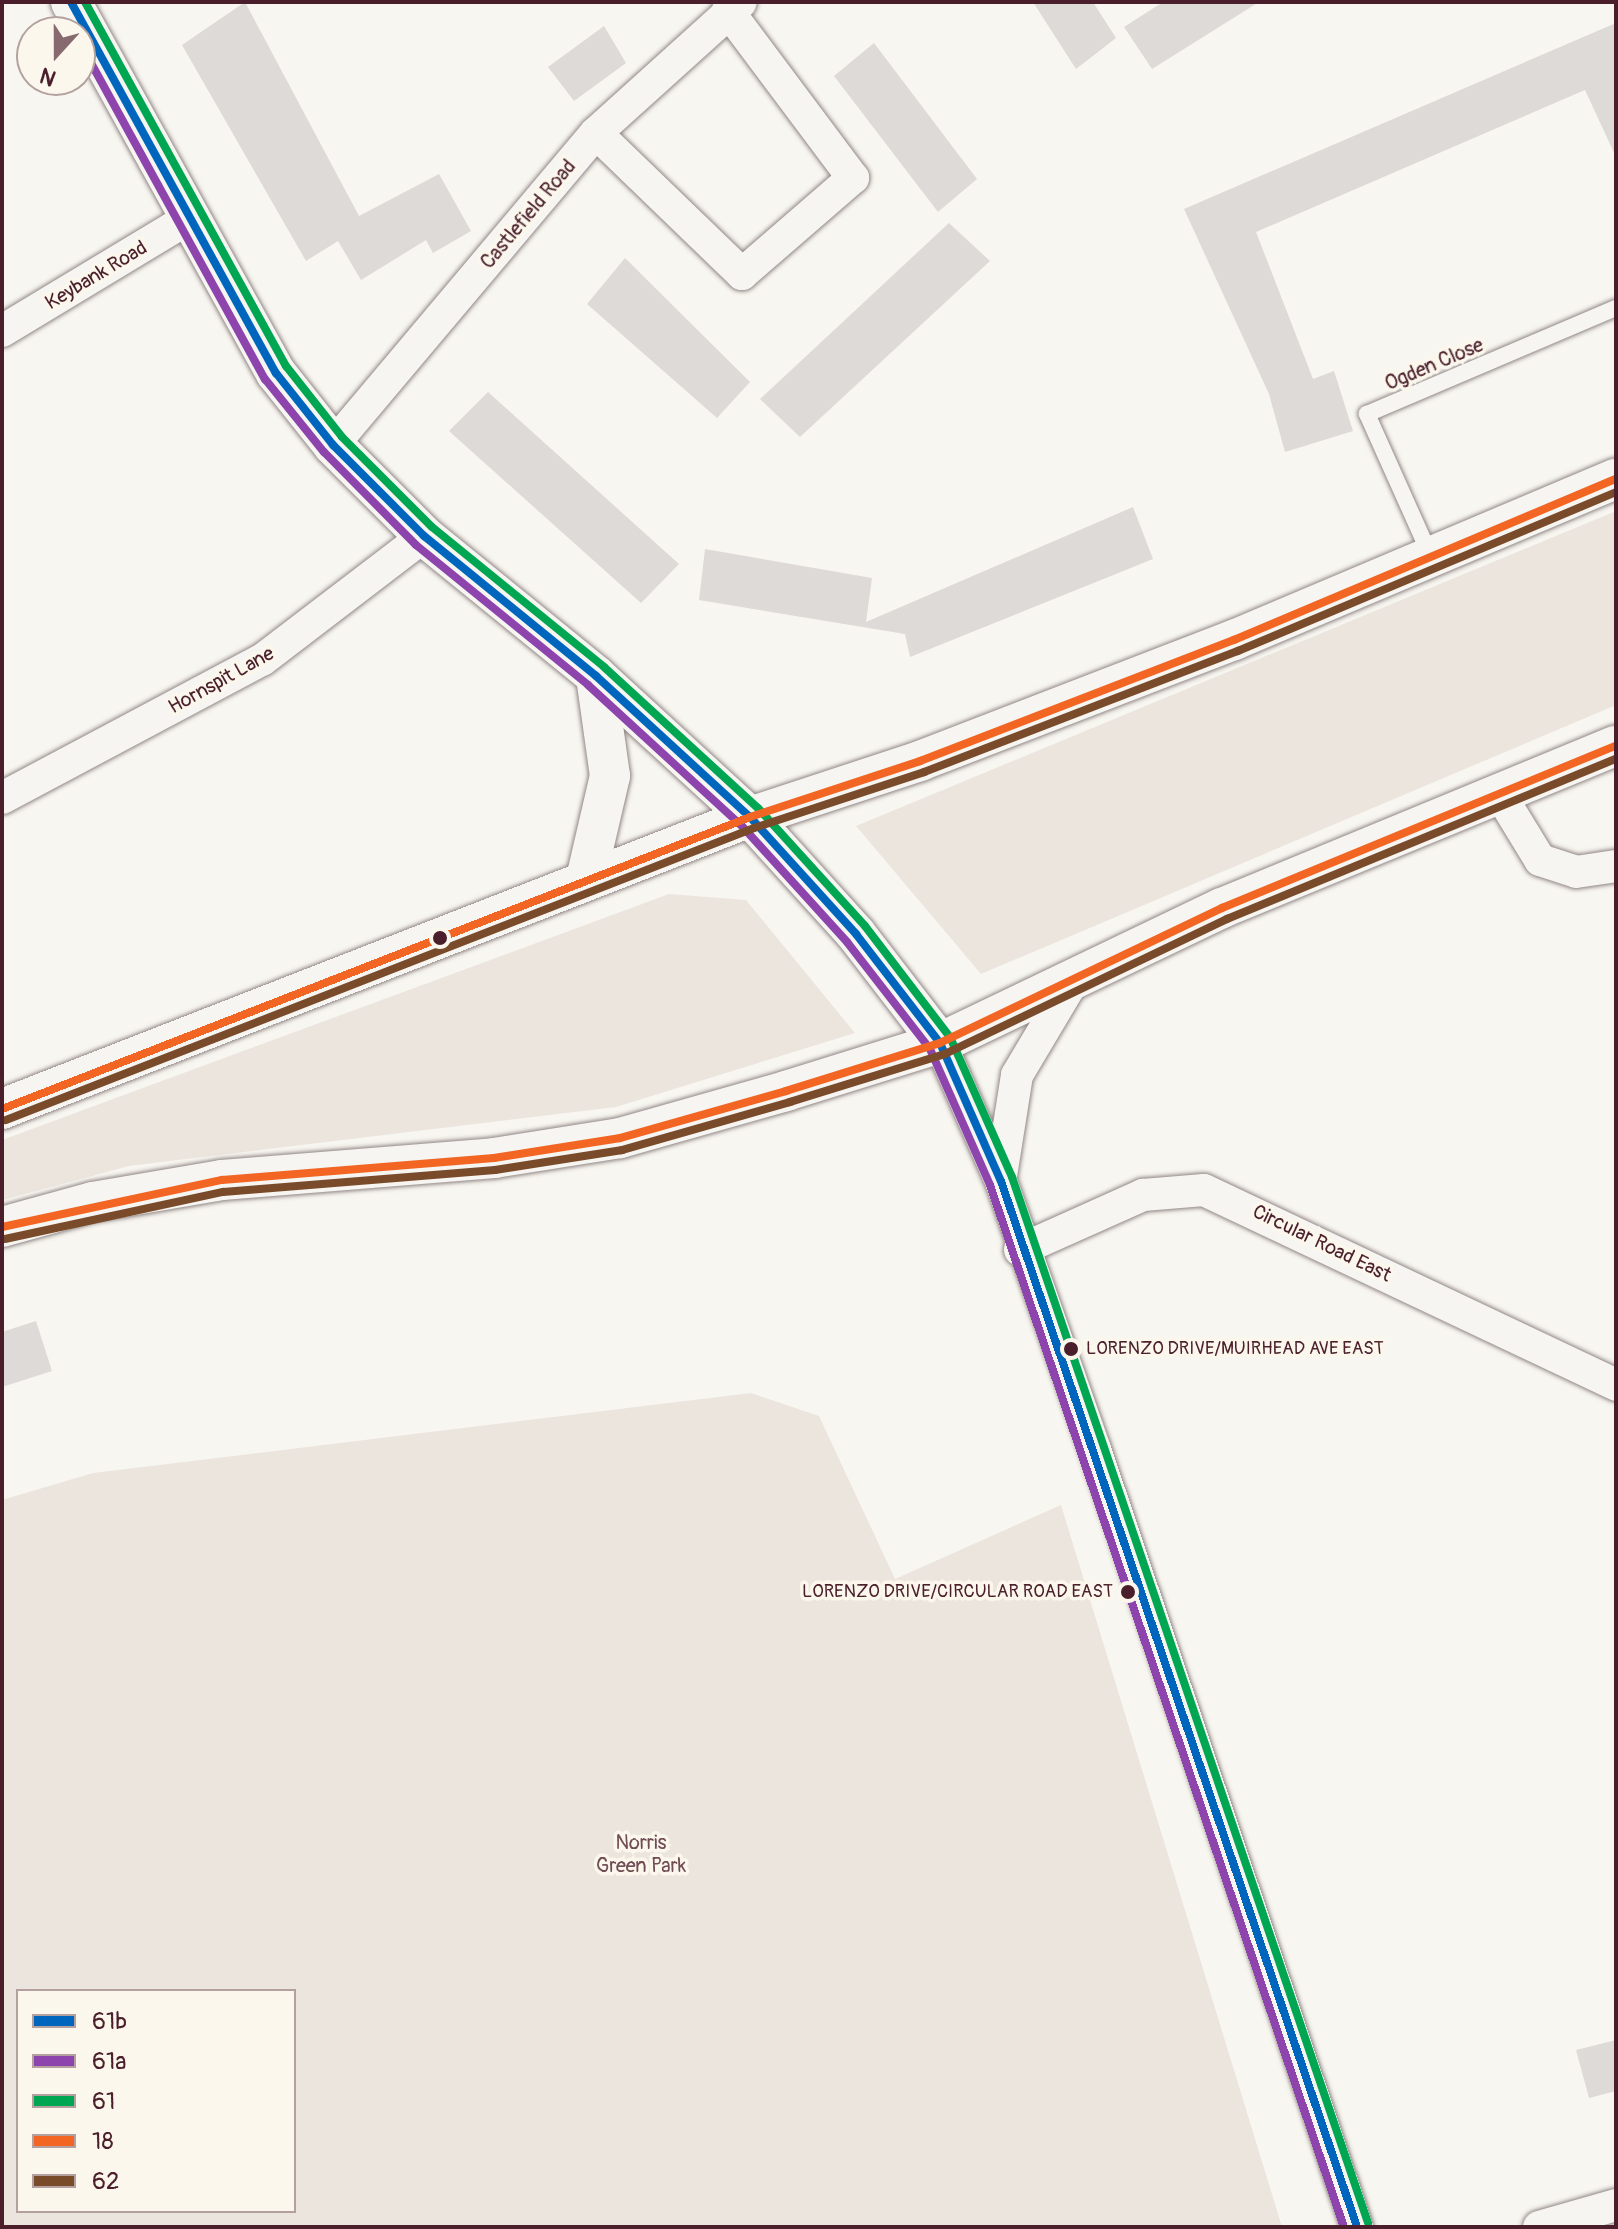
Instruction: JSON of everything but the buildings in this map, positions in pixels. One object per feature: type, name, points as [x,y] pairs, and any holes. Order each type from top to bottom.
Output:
[{"type":"street","points":[[71,2],[276,373],[333,445],[424,536],[596,676],[750,817],[856,934],[940,1043],[1001,1181],[1020,1250],[1095,1449],[1357,2227]]},
{"type":"street","points":[[596,133],[742,274],[853,178],[734,6]]},
{"type":"street","name":"Castlefield Road","points":[[333,445],[596,133],[734,6]]},
{"type":"street","name":"Keybank Road","points":[[2,331],[189,218]]},
{"type":"street","points":[[2,1109],[586,879],[750,817],[920,761],[1431,557],[1616,479]]},
{"type":"street","name":"Hornspit Lane","points":[[2,798],[262,660],[424,536]]},
{"type":"street","points":[[586,879],[610,776],[596,676]]},
{"type":"street","points":[[2,1227],[222,1180],[494,1158],[620,1138],[940,1043],[1083,969],[1616,746]]},
{"type":"street","points":[[1501,796],[1540,860],[1576,872],[1616,866]]},
{"type":"street","points":[[1001,1181],[1017,1075],[1041,1023],[1083,969]]},
{"type":"street","name":"Circular Road East","points":[[1020,1250],[1143,1195],[1204,1190],[1616,1385]]},
{"type":"street","points":[[1539,2227],[1616,2205]]},
{"type":"lane","name":"Ogden Close","points":[[1431,557],[1367,414],[1616,308]]},
{"type":"green space","points":[[1616,511],[1616,705],[981,974],[856,826]]},
{"type":"green space","points":[[669,894],[746,900],[855,1033],[616,1107],[129,1166],[2,1200],[2,1140]]},
{"type":"green space","name":"Norris Green Park","points":[[751,1393],[819,1416],[895,1579],[1061,1505],[1282,2227],[2,2227],[2,1500],[93,1473]]},
{"type":"transit line","name":"61b","points":[[71,2],[276,373],[333,445],[424,536],[596,676],[750,817],[856,934],[940,1043],[1001,1181],[1357,2227]]},
{"type":"transit line","name":"61","points":[[85,2],[286,366],[342,437],[432,527],[604,667],[758,808],[865,926],[950,1037],[1012,1177],[1368,2223]]},
{"type":"transit line","name":"61a","points":[[96,72],[265,379],[324,452],[416,545],[588,685],[741,825],[847,942],[930,1049],[990,1185],[1344,2227]]},
{"type":"transit line","name":"18","points":[[2,1109],[750,817],[920,761],[1234,640],[1616,479]]},
{"type":"transit line","name":"62","points":[[6,1120],[754,828],[924,772],[1238,651],[1616,492]]},
{"type":"transit line","name":"18","points":[[2,1227],[222,1180],[494,1158],[620,1138],[786,1091],[940,1043],[1222,908],[1616,746]]},
{"type":"transit line","name":"62","points":[[5,1239],[223,1192],[495,1170],[622,1150],[790,1102],[945,1054],[1227,919],[1616,759]]},
{"type":"place","name":"LORENZO DRIVE/MUIRHEAD AVE EAST","points":[[1071,1349]]},
{"type":"place","name":"LORENZO DRIVE/CIRCULAR ROAD EAST","points":[[1128,1592]]}]
